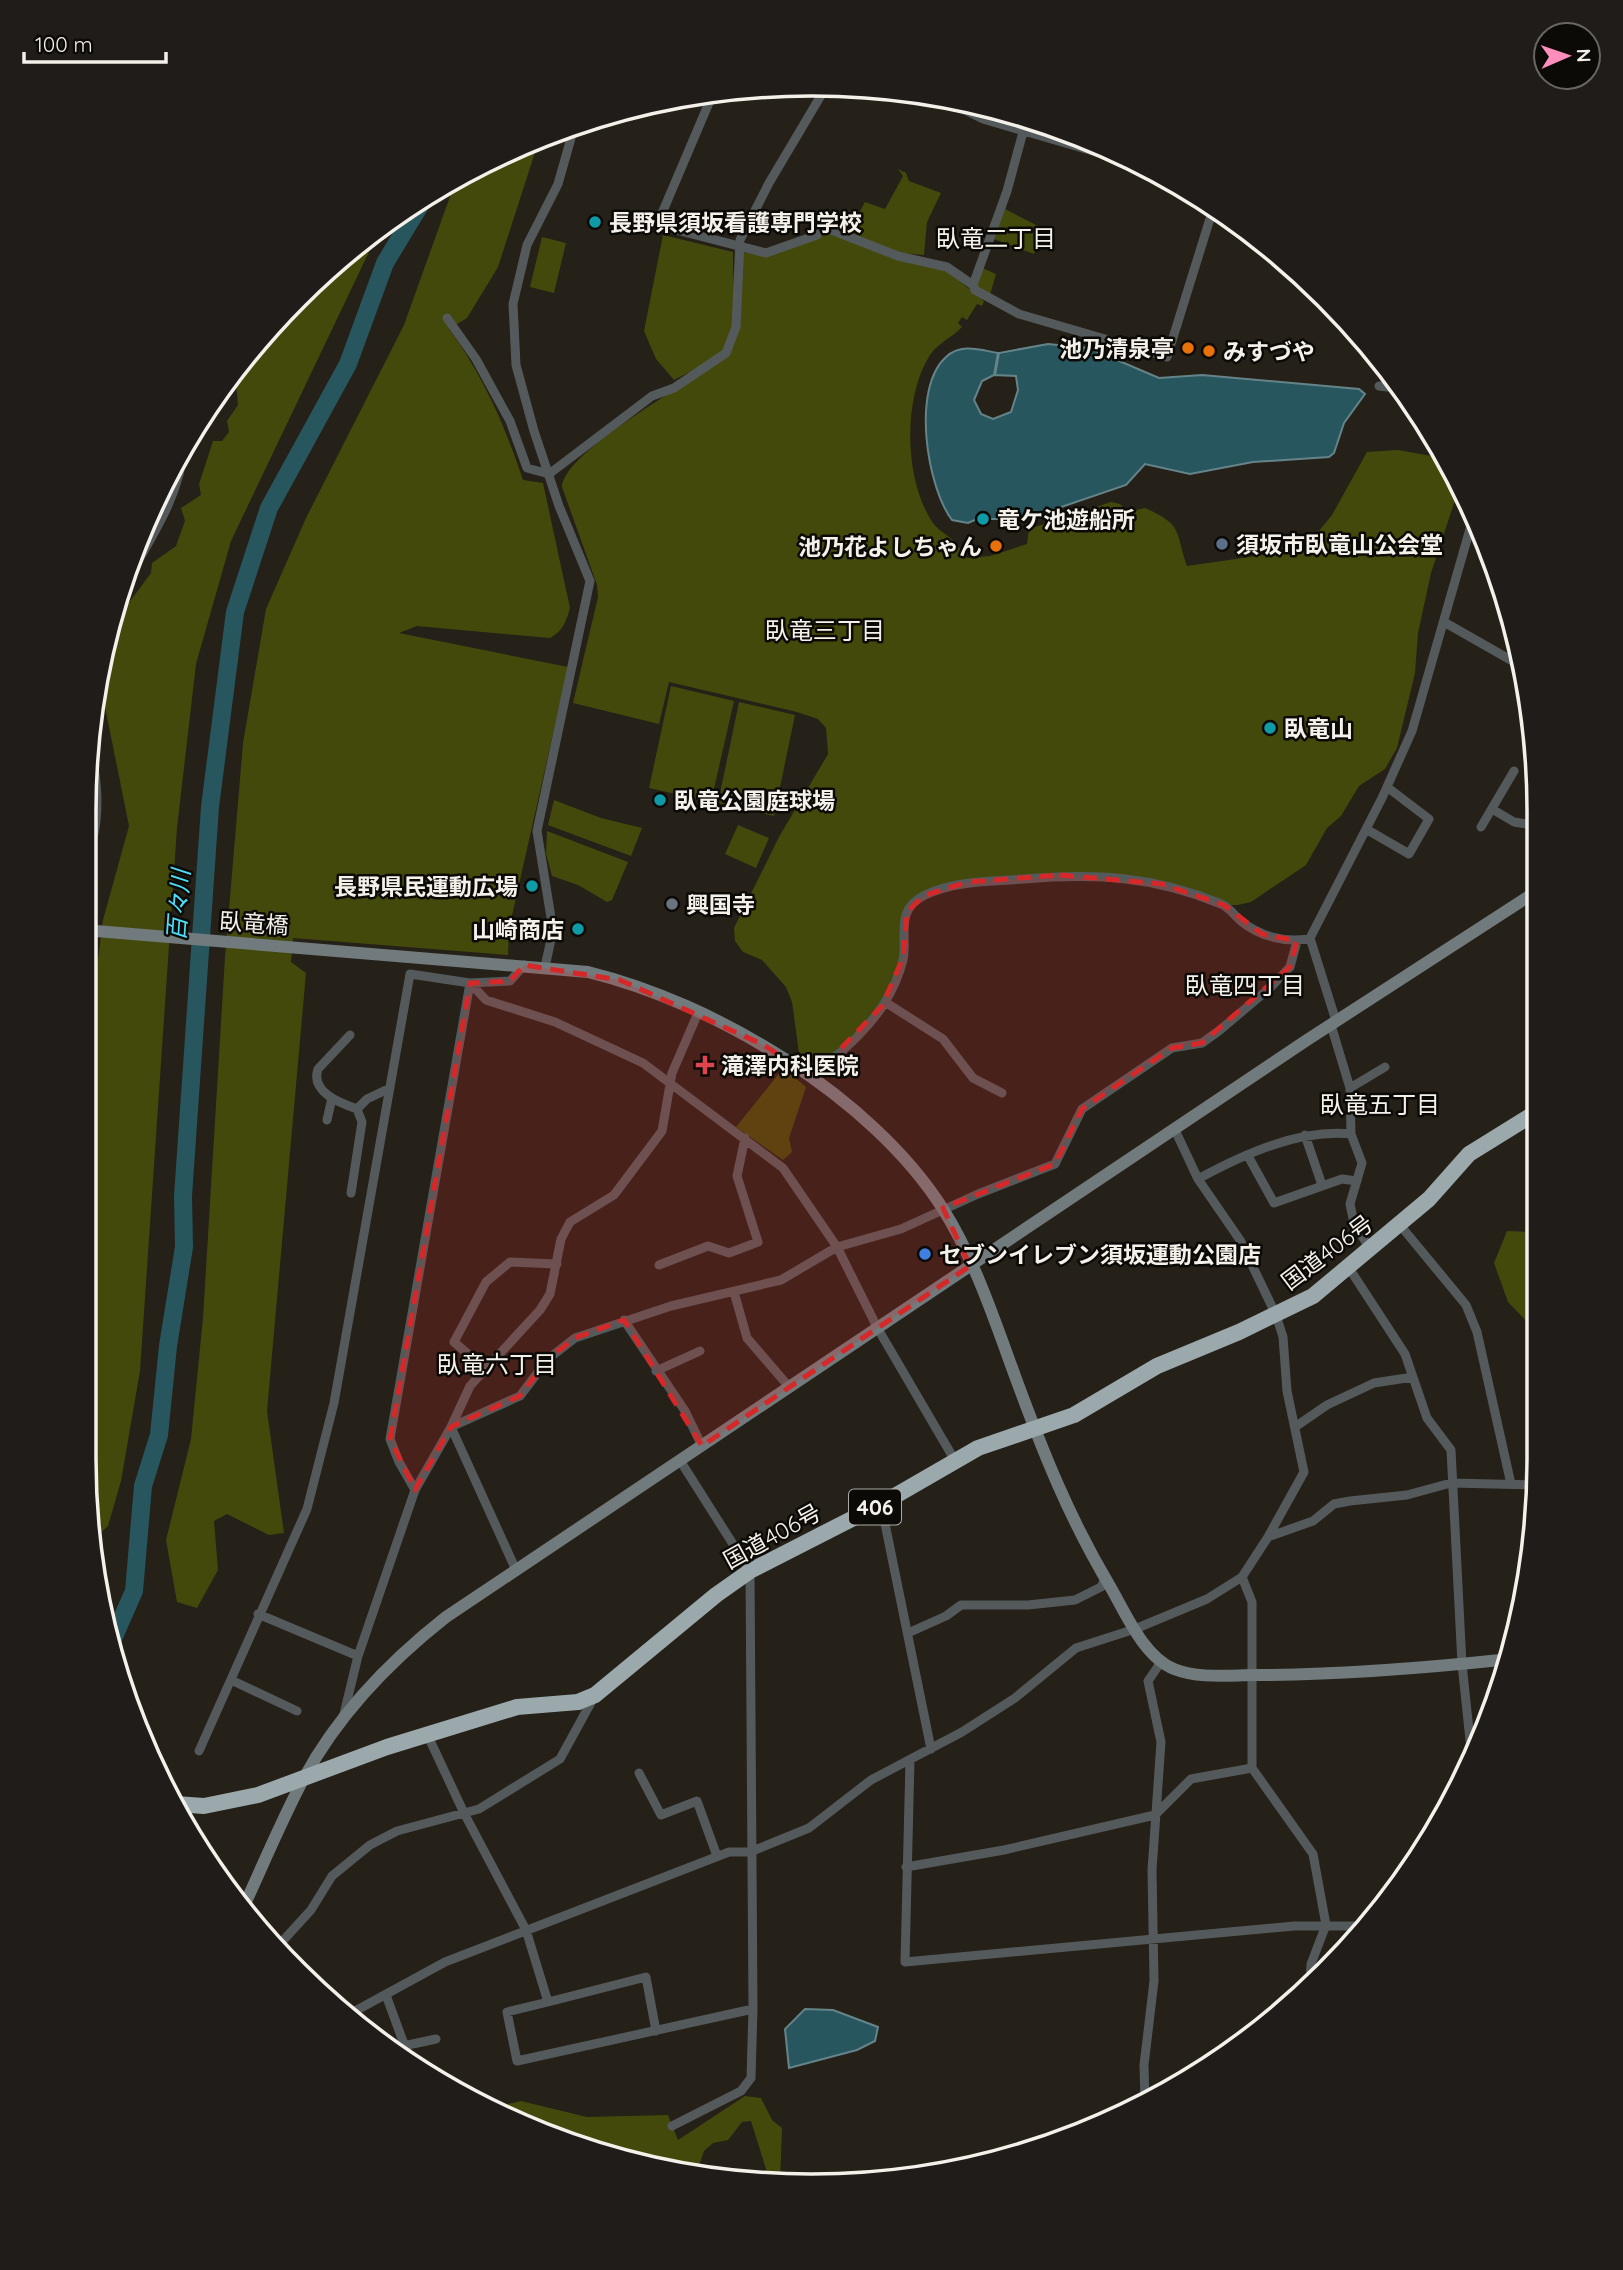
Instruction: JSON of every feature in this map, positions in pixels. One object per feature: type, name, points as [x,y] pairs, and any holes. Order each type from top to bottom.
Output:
[{"type":"highway","name":"国道406号","points":[[186,1805],[204,1806],[227,1802],[387,1747],[517,1707],[578,1702],[595,1695],[716,1595],[750,1571],[881,1504],[954,1459],[1094,1405],[1157,1366],[1276,1315],[1313,1296],[1429,1199],[1469,1154],[1527,1118]]},
{"type":"street","points":[[549,474],[652,396],[674,388],[726,353],[736,327],[737,248],[769,183],[820,96]]},
{"type":"street","points":[[709,104],[657,225],[737,248],[766,253],[817,235],[821,226],[898,256],[947,268],[973,285],[975,290],[1019,314],[1167,357],[1210,218]]},
{"type":"street","points":[[980,117],[1070,145]]},
{"type":"street","points":[[973,285],[1007,191],[1023,132]]},
{"type":"street","points":[[545,967],[553,930],[537,831],[590,580],[559,506],[516,365],[513,304],[527,245],[558,184],[571,138]]},
{"type":"street","points":[[447,318],[475,359],[510,421],[527,468],[549,474]]},
{"type":"street","points":[[1379,386],[1387,387]]},
{"type":"street","points":[[153,533],[176,484]]},
{"type":"street","points":[[1370,1249],[1354,1223],[1350,1204],[1362,1163],[1351,1134],[1350,1088],[1310,938],[1366,830],[1412,731],[1469,532]]},
{"type":"street","points":[[1444,622],[1510,660]]},
{"type":"street","points":[[1481,827],[1514,771]]},
{"type":"street","points":[[96,821],[97,783]]},
{"type":"street","points":[[1366,830],[1409,854],[1429,819],[1387,787]]},
{"type":"street","points":[[1492,808],[1514,822],[1527,824]]},
{"type":"street","points":[[806,1072],[827,1063],[885,1002],[903,958],[902,930],[907,912],[923,896],[967,882],[1060,875],[1102,875],[1162,884],[1224,905],[1242,922],[1262,934],[1297,941],[1310,938]]},
{"type":"street","points":[[248,1898],[304,1777],[343,1718],[413,1643],[516,1570],[970,1266],[1527,898]]},
{"type":"street","name":"臥竜橋","points":[[96,932],[524,965],[620,980],[764,1045],[806,1072],[866,1121],[943,1208],[991,1311],[1066,1508],[1135,1629],[1161,1662]]},
{"type":"street","points":[[451,1427],[520,1396],[548,1359],[575,1338],[624,1320],[781,1280],[837,1247],[901,1229],[943,1208],[1055,1164],[1082,1108],[1172,1048],[1202,1043],[1220,1030],[1271,987],[1290,967],[1297,941]]},
{"type":"street","points":[[199,1751],[258,1614],[307,1510],[334,1403],[410,974],[470,983],[510,981],[524,965]]},
{"type":"street","points":[[470,983],[486,1000],[555,1022],[613,1046],[668,1080],[670,1086],[783,1168],[837,1247],[878,1329],[954,1459]]},
{"type":"street","points":[[415,1490],[390,1439],[470,983]]},
{"type":"street","points":[[885,1002],[943,1039],[972,1078],[1002,1093]]},
{"type":"street","points":[[343,1718],[358,1656],[415,1490],[451,1427],[470,1386],[540,1310],[550,1294],[561,1239],[570,1222],[614,1195],[662,1131],[672,1073],[698,1013]]},
{"type":"street","points":[[350,1035],[316,1075],[319,1086],[332,1098],[357,1109],[362,1122],[351,1193]]},
{"type":"street","points":[[1350,1088],[1385,1067]]},
{"type":"street","points":[[357,1109],[367,1099],[390,1088]]},
{"type":"street","points":[[327,1120],[332,1098]]},
{"type":"street","points":[[357,2010],[445,1962],[717,1856],[729,1852],[750,1852],[808,1828],[860,1787],[931,1749],[1015,1698],[1076,1648],[1135,1629],[1207,1599],[1242,1577],[1304,1472],[1287,1391],[1283,1337],[1276,1315],[1240,1240],[1198,1179],[1175,1130]]},
{"type":"street","points":[[1198,1179],[1248,1156],[1305,1135],[1325,1132],[1351,1134]]},
{"type":"street","points":[[1305,1135],[1322,1185]]},
{"type":"street","points":[[659,1265],[708,1246],[729,1253],[758,1242],[737,1176],[745,1138]]},
{"type":"street","points":[[1248,1156],[1274,1203],[1342,1179],[1357,1181]]},
{"type":"street","points":[[1400,1225],[1466,1305],[1477,1332],[1511,1484]]},
{"type":"street","points":[[485,1369],[454,1342],[486,1282],[510,1262],[557,1264]]},
{"type":"street","points":[[1349,1268],[1388,1332],[1405,1354],[1427,1418],[1451,1450],[1462,1664],[1470,1737]]},
{"type":"street","points":[[734,1292],[747,1338],[790,1388]]},
{"type":"street","points":[[624,1320],[685,1411],[702,1446]]},
{"type":"street","points":[[656,1371],[700,1351]]},
{"type":"street","points":[[1295,1427],[1327,1405],[1374,1383],[1413,1377]]},
{"type":"street","points":[[451,1427],[516,1570]]},
{"type":"street","points":[[672,2126],[741,2091],[751,2078],[753,2009],[750,1571],[681,1462]]},
{"type":"street","points":[[1268,1537],[1313,1521],[1334,1504],[1407,1495],[1451,1483],[1526,1485]]},
{"type":"street","points":[[881,1504],[931,1749]]},
{"type":"street","points":[[1242,1577],[1252,1602],[1252,1768],[1313,1854],[1326,1925],[1311,1970]]},
{"type":"street","points":[[908,1633],[946,1616],[961,1605],[1028,1605],[1075,1600],[1101,1587],[1105,1579]]},
{"type":"street","points":[[258,1614],[358,1656]]},
{"type":"street","points":[[1144,2091],[1144,2065],[1154,1981],[1155,1815],[1161,1742],[1148,1681],[1161,1662],[1186,1673],[1254,1675],[1371,1673],[1497,1660]]},
{"type":"street","points":[[231,1681],[297,1711]]},
{"type":"street","points":[[283,1940],[310,1910],[332,1876],[370,1846],[397,1831],[489,1804],[560,1759],[595,1695]]},
{"type":"street","points":[[428,1736],[464,1813],[526,1930],[548,2002]]},
{"type":"street","points":[[910,1759],[905,1962],[1153,1939],[1326,1925],[1353,1926]]},
{"type":"street","points":[[906,1867],[1017,1847],[1155,1815],[1191,1779],[1252,1768]]},
{"type":"street","points":[[639,1773],[661,1815],[697,1801],[717,1856]]},
{"type":"street","points":[[656,2031],[646,1977],[507,2012],[517,2061],[656,2031],[753,2009]]},
{"type":"street","points":[[386,1995],[405,2045],[436,2039]]},
{"type":"highlighted area","points":[[1060,875],[1162,884],[1224,905],[1262,934],[1297,941],[1290,967],[1220,1030],[1202,1043],[1172,1048],[1082,1109],[1055,1164],[943,1208],[970,1266],[702,1446],[624,1320],[575,1338],[548,1359],[520,1396],[451,1427],[415,1490],[390,1439],[470,983],[510,981],[524,965],[620,980],[764,1045],[805,1072],[827,1063],[882,1006],[903,958],[907,912],[923,896],[967,882]]},
{"type":"green space","points":[[535,152],[498,267],[467,318],[449,329],[492,402],[523,480],[543,483],[570,608],[563,626],[550,638],[417,626],[399,633],[568,667],[509,929],[508,955],[293,938],[291,962],[306,973],[267,1411],[284,1533],[269,1535],[227,1514],[214,1521],[218,1570],[197,1608],[177,1602],[166,1540],[191,1439],[203,1318],[225,957],[243,743],[266,609],[306,518],[404,325],[451,194]]},
{"type":"green space","points":[[898,169],[906,173],[909,181],[941,193],[927,222],[924,255],[899,253],[848,234],[865,202],[885,209],[903,176]]},
{"type":"green space","points":[[1005,209],[1042,228],[1034,254],[994,239]]},
{"type":"green space","points":[[822,229],[946,270],[984,301],[982,306],[977,304],[967,320],[962,317],[958,323],[962,327],[930,355],[921,372],[911,414],[912,460],[922,502],[933,523],[954,541],[967,558],[990,556],[1027,544],[1029,529],[1111,502],[1120,504],[1127,512],[1145,508],[1172,524],[1187,566],[1299,550],[1305,548],[1332,515],[1367,452],[1398,450],[1432,456],[1455,500],[1431,573],[1418,633],[1415,673],[1397,748],[1385,769],[1359,786],[1341,816],[1327,828],[1306,865],[1251,902],[1238,905],[1224,905],[1163,884],[1102,875],[967,882],[924,896],[907,912],[899,972],[883,1003],[872,1017],[820,1063],[799,1053],[792,1002],[786,987],[762,960],[743,952],[735,941],[734,928],[779,837],[828,754],[826,728],[818,719],[797,712],[669,682],[659,724],[573,703],[598,597],[597,585],[562,487],[567,473],[599,442],[698,375],[731,348],[743,252],[767,256]]},
{"type":"green space","points":[[663,235],[733,252],[734,305],[727,344],[711,360],[674,380],[656,359],[644,331]]},
{"type":"green space","points":[[542,237],[566,243],[554,293],[530,287]]},
{"type":"green space","points":[[371,248],[231,541],[196,664],[177,828],[140,1371],[121,1481],[108,1526],[100,1533],[96,1458],[96,976],[103,920],[129,826],[105,707],[113,660],[127,605],[151,573],[152,563],[176,546],[185,521],[181,508],[201,495],[199,484],[213,441],[222,441],[229,432],[227,421],[238,405],[236,387],[306,306]]},
{"type":"green space","points":[[982,268],[996,274],[990,295],[976,287]]},
{"type":"green space","points":[[671,686],[734,701],[711,802],[649,788]]},
{"type":"green space","points":[[739,702],[795,715],[774,816],[718,803]]},
{"type":"green space","points":[[554,800],[601,818],[642,828],[631,856],[548,825]]},
{"type":"green space","points":[[738,825],[769,838],[756,868],[725,854]]},
{"type":"green space","points":[[547,831],[628,862],[612,900],[607,902],[578,885],[552,876],[546,854]]},
{"type":"green space","points":[[781,1071],[787,1071],[806,1087],[789,1138],[792,1152],[783,1160],[736,1127]]},
{"type":"green space","points":[[1507,1231],[1527,1232],[1527,1322],[1508,1302],[1494,1263]]},
{"type":"green space","points":[[745,2096],[761,2098],[772,2120],[782,2128],[780,2173],[767,2172],[751,2121],[742,2122],[728,2140],[713,2143],[704,2151],[699,2165],[626,2149],[582,2136],[505,2105],[521,2101],[587,2117],[668,2115],[678,2140]]},
{"type":"water","points":[[1048,344],[1089,348],[1159,378],[1202,375],[1359,389],[1365,394],[1344,423],[1334,453],[1329,457],[1253,462],[1190,474],[1145,464],[1126,485],[1026,519],[977,519],[968,523],[952,520],[936,485],[926,438],[929,391],[935,372],[946,357],[958,350],[998,353],[994,375],[982,381],[974,400],[981,414],[993,419],[1011,412],[1018,390],[1016,376],[995,375],[999,353]]},
{"type":"water","points":[[805,2009],[833,2010],[878,2027],[875,2041],[857,2050],[789,2068],[785,2029]]},
{"type":"waterway","name":"百々川","points":[[117,1629],[134,1591],[143,1486],[159,1435],[168,1346],[184,1247],[183,1196],[210,807],[235,612],[269,508],[348,364],[385,263],[412,219]]},
{"type":"place","name":"長野県須坂看護専門学校","points":[[595,222]]},
{"type":"place","name":"池乃清泉亭","points":[[1188,348]]},
{"type":"place","name":"みすづや","points":[[1209,351]]},
{"type":"place","name":"竜ケ池遊船所","points":[[983,519]]},
{"type":"place","name":"須坂市臥竜山公会堂","points":[[1222,544]]},
{"type":"place","name":"池乃花よしちゃん","points":[[996,546]]},
{"type":"place","name":"臥竜山","points":[[1270,728]]},
{"type":"place","name":"臥竜公園庭球場","points":[[660,800]]},
{"type":"place","name":"長野県民運動広場","points":[[532,886]]},
{"type":"place","name":"興国寺","points":[[672,904]]},
{"type":"place","name":"山崎商店","points":[[578,929]]},
{"type":"place","name":"滝澤内科医院","points":[[705,1065]]},
{"type":"place","name":"セブンイレブン須坂運動公園店","points":[[925,1254]]},
{"type":"district","name":"臥竜二丁目","points":[[996,238]]},
{"type":"district","name":"臥竜三丁目","points":[[825,630]]},
{"type":"district","name":"臥竜四丁目","points":[[1245,985]]},
{"type":"district","name":"臥竜五丁目","points":[[1380,1104]]},
{"type":"district","name":"臥竜六丁目","points":[[497,1364]]}]
